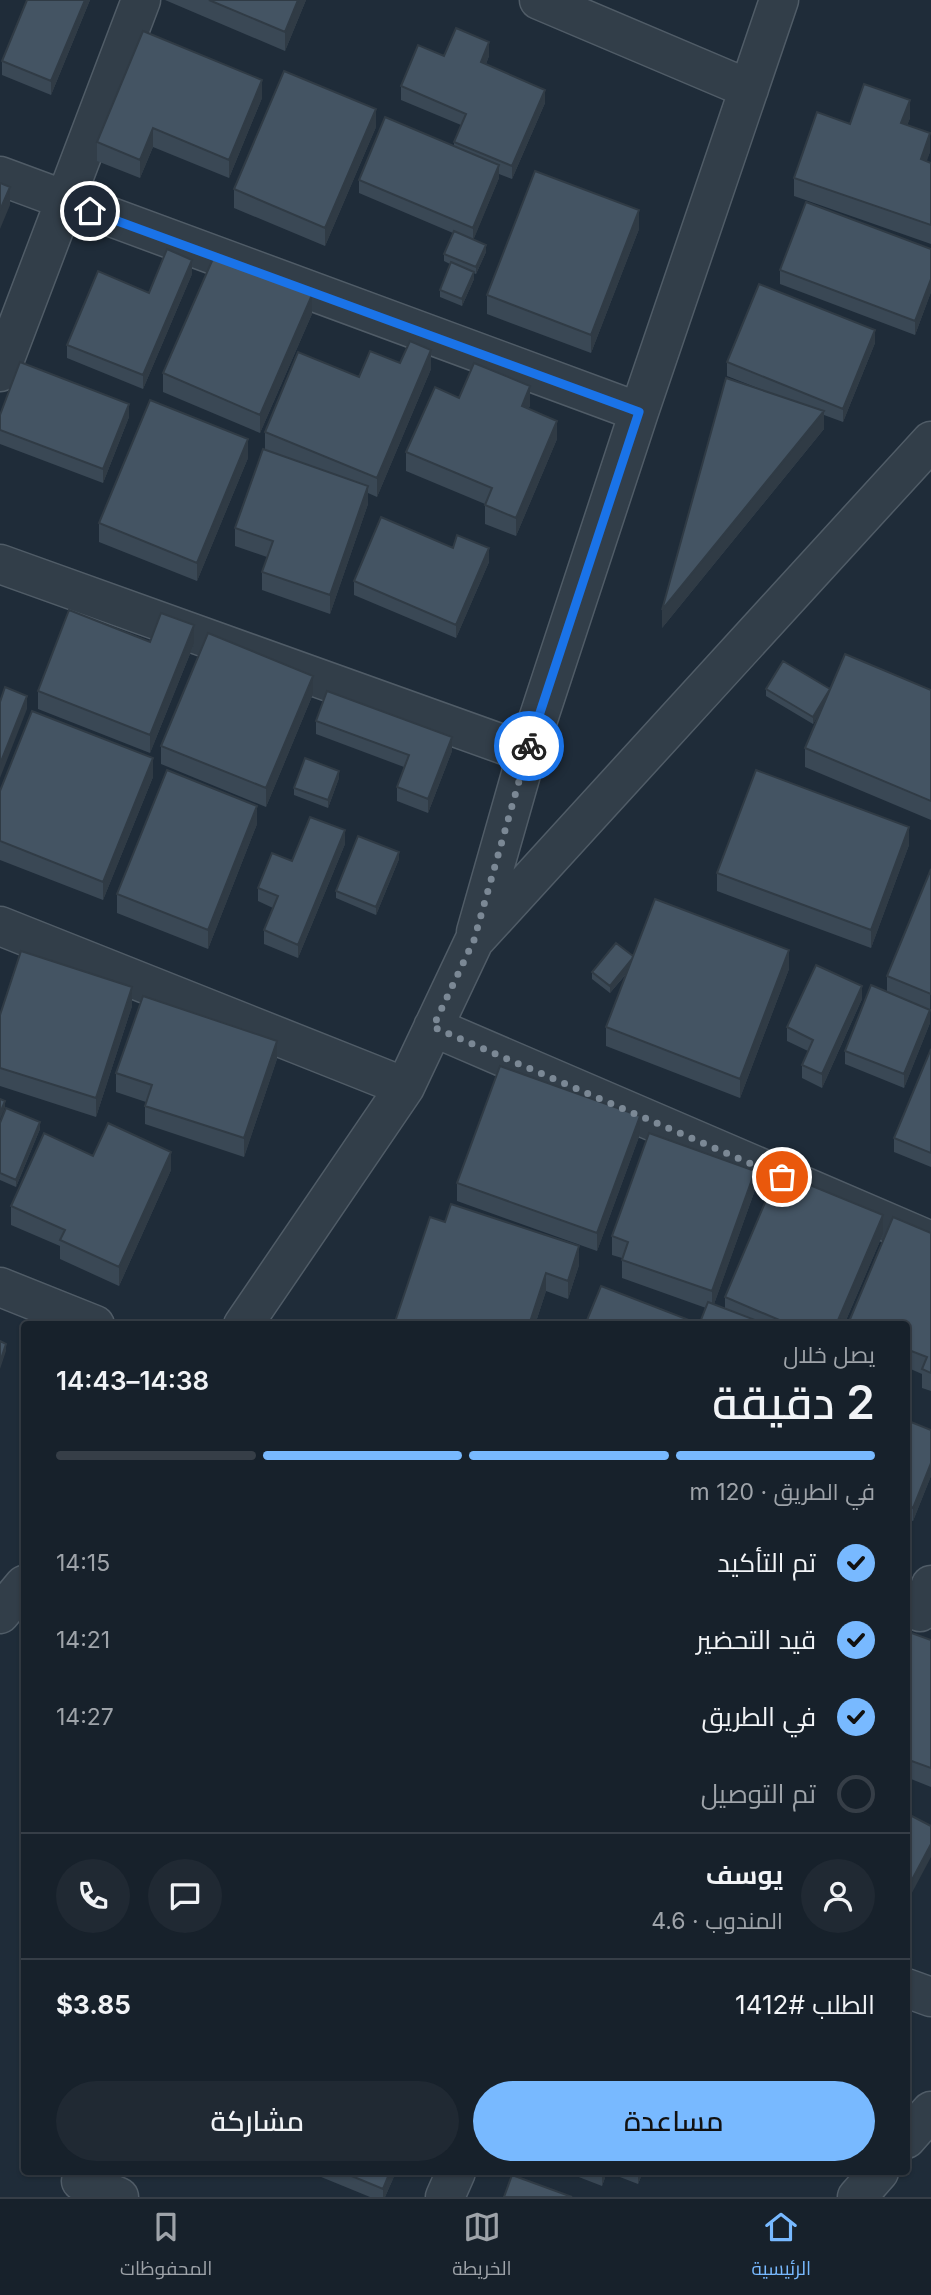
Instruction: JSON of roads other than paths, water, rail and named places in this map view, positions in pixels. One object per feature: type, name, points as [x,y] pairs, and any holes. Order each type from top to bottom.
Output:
[{"type":"street","points":[[0,372],[141,0]]},
{"type":"street","points":[[539,0],[749,89]]},
{"type":"street","points":[[246,1321],[405,1087],[474,940],[527,752],[779,0]]},
{"type":"street","points":[[0,177],[639,412]]},
{"type":"street","points":[[474,940],[931,441]]},
{"type":"street","points":[[0,564],[527,752]]},
{"type":"street","points":[[0,926],[405,1087]]},
{"type":"street","points":[[433,1027],[931,1241]]},
{"type":"street","points":[[0,1287],[85,1321]]},
{"type":"street","points":[[0,1614],[21,1590]]},
{"type":"street","points":[[910,1990],[931,1997]]},
{"type":"street","points":[[910,2135],[931,2111]]},
{"type":"street","points":[[445,2197],[455,2175]]},
{"type":"street","points":[[857,2197],[876,2175]]},
{"type":"street","points":[[80,2183],[119,2197]]}]
